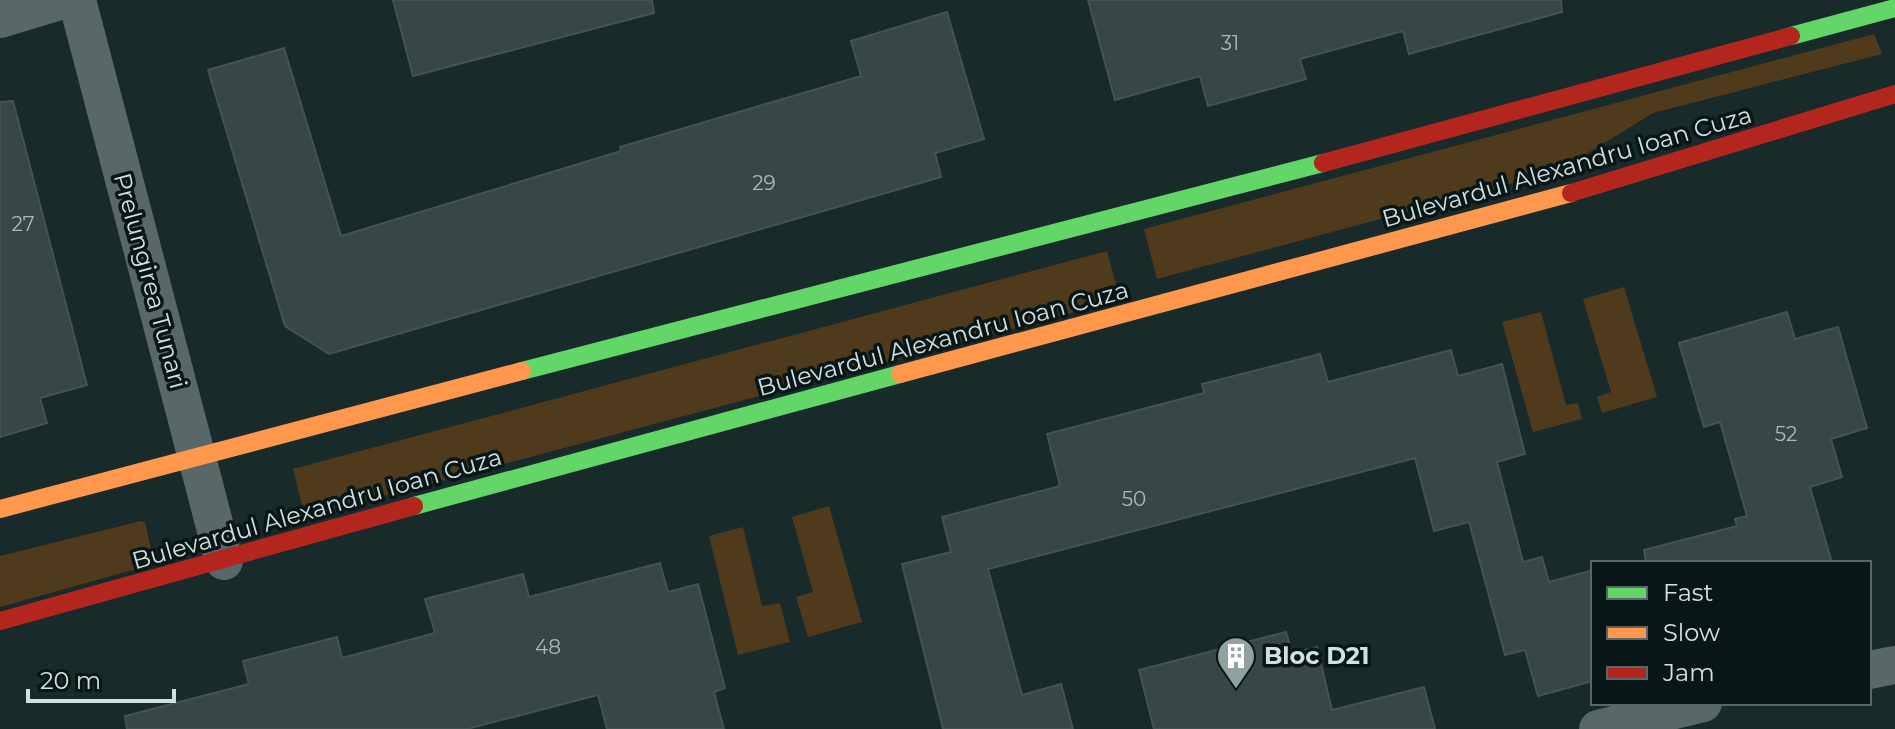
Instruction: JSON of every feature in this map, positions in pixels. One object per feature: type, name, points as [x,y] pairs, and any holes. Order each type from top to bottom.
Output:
[{"type":"main road","points":[[0,509],[1118,219],[1895,8]]},
{"type":"main road","name":"Bulevardul Alexandru Ioan Cuza","points":[[0,621],[615,451],[1537,203],[1895,94]]},
{"type":"street","points":[[0,19],[63,0]]},
{"type":"street","name":"Prelungirea Tunari","points":[[77,0],[224,561]]},
{"type":"street","points":[[1871,670],[1895,665]]},
{"type":"street","points":[[1598,729],[1695,705]]},
{"type":"shaded area","points":[[1874,34],[1882,54],[1653,113],[1559,171],[1157,279],[1144,229]]},
{"type":"shaded area","points":[[1107,251],[1120,300],[305,517],[293,469]]},
{"type":"shaded area","points":[[1624,287],[1657,397],[1602,413],[1597,397],[1611,392],[1583,299]]},
{"type":"shaded area","points":[[1541,312],[1566,405],[1578,403],[1582,419],[1533,432],[1502,322]]},
{"type":"shaded area","points":[[829,506],[862,622],[808,637],[796,597],[813,592],[792,517]]},
{"type":"shaded area","points":[[145,522],[154,564],[0,607],[0,556]]},
{"type":"shaded area","points":[[743,527],[762,606],[780,603],[790,642],[738,655],[709,536]]},
{"type":"building","points":[[393,0],[652,0],[654,13],[413,76]]},
{"type":"building","points":[[1088,0],[1561,0],[1562,12],[1409,54],[1403,31],[1300,59],[1306,79],[1208,106],[1200,76],[1115,100]]},
{"type":"building","points":[[947,12],[984,139],[935,153],[941,177],[329,354],[285,326],[208,70],[284,48],[341,236],[621,151],[620,147],[861,76],[851,41]]},
{"type":"building","points":[[13,101],[87,385],[40,398],[47,423],[0,437],[0,102]]},
{"type":"building","points":[[1787,312],[1795,339],[1838,327],[1867,428],[1831,439],[1842,477],[1810,487],[1831,561],[1646,561],[1644,550],[1737,526],[1735,519],[1747,516],[1720,422],[1704,427],[1679,343]]},
{"type":"building","points":[[1451,350],[1458,376],[1502,364],[1525,454],[1497,462],[1523,562],[1542,557],[1549,582],[1591,571],[1591,682],[1538,696],[1525,650],[1505,655],[1469,522],[1434,531],[1415,458],[988,569],[1022,695],[1061,684],[1073,729],[943,729],[902,564],[951,552],[942,517],[1060,486],[1047,434],[1204,393],[1202,384],[1320,354],[1328,382]]},
{"type":"building","points":[[660,563],[668,592],[698,584],[725,688],[714,692],[724,729],[607,729],[598,695],[467,729],[127,729],[125,716],[249,684],[243,661],[337,637],[342,658],[435,633],[425,599],[523,574],[529,597]]},
{"type":"building","name":"Bloc D21","points":[[1286,632],[1292,653],[1317,647],[1332,710],[1424,687],[1435,729],[1154,729],[1139,670]]},
{"type":"traffic: fast","points":[[1791,36],[1895,8]]},
{"type":"traffic: fast","points":[[522,371],[1323,163]]},
{"type":"traffic: fast","points":[[414,506],[900,374]]},
{"type":"traffic: slow","points":[[900,374],[1571,193]]},
{"type":"traffic: slow","points":[[0,509],[522,371]]},
{"type":"traffic: jam","points":[[1323,163],[1791,36]]},
{"type":"traffic: jam","points":[[1571,193],[1895,94]]},
{"type":"traffic: jam","points":[[0,621],[414,506]]},
{"type":"place","name":"Bloc D21","points":[[1236,690]]}]
